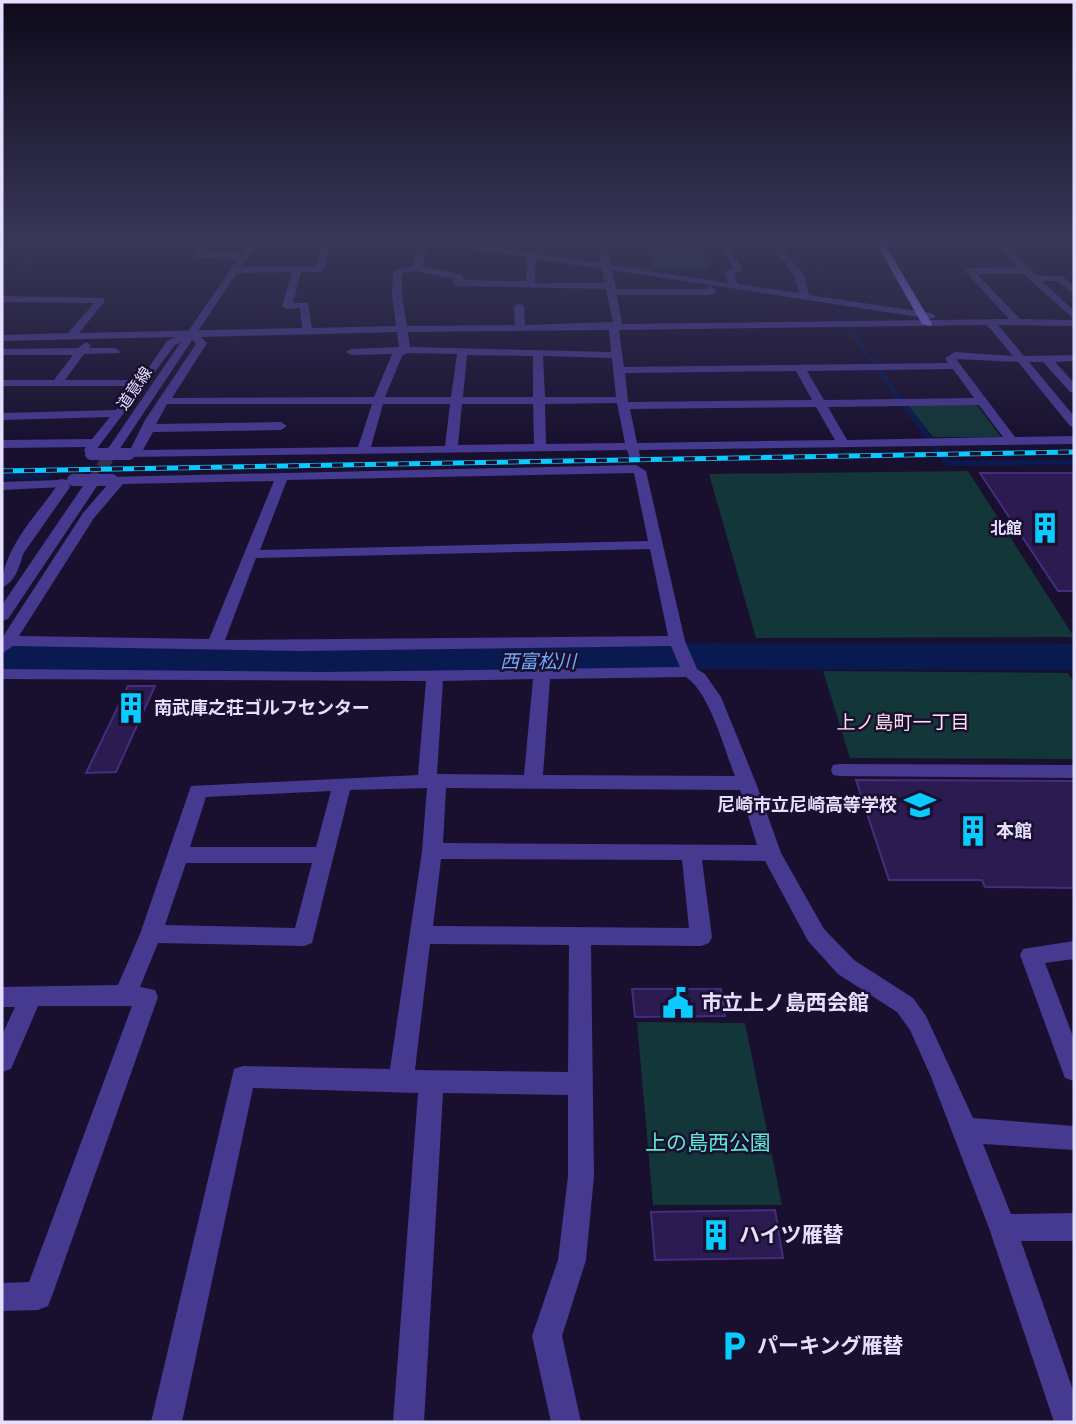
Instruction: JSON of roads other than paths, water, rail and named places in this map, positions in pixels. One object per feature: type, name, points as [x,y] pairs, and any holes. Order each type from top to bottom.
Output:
[{"type":"main road","points":[[915,307],[927,324]]},
{"type":"street","points":[[71,337],[95,307]]},
{"type":"street","name":"道意線","points":[[113,450],[209,307]]},
{"type":"street","points":[[305,307],[307,331]]},
{"type":"street","points":[[400,307],[405,351]]},
{"type":"street","points":[[519,307],[520,327]]},
{"type":"street","points":[[614,307],[618,322],[615,326],[616,355],[622,403],[636,469],[640,471],[678,644],[689,669],[712,697],[747,783],[771,853],[816,934],[846,967],[905,1005],[918,1023],[943,1075],[1003,1228],[1069,1422]]},
{"type":"street","points":[[879,307],[987,323],[1074,423]]},
{"type":"street","points":[[1004,307],[1018,323]]},
{"type":"street","points":[[2,338],[520,327],[1074,323]]},
{"type":"street","points":[[93,448],[171,343],[191,334]]},
{"type":"street","points":[[132,454],[202,343],[191,334]]},
{"type":"street","points":[[57,383],[92,336]]},
{"type":"street","points":[[2,352],[115,351]]},
{"type":"street","points":[[363,451],[397,354],[405,351]]},
{"type":"street","points":[[351,352],[616,355]]},
{"type":"street","points":[[451,450],[461,354]]},
{"type":"street","points":[[538,355],[540,448]]},
{"type":"street","points":[[1012,441],[950,358],[955,355],[1020,359],[1074,358]]},
{"type":"street","points":[[1046,358],[1074,390]]},
{"type":"street","points":[[619,370],[956,366]]},
{"type":"street","points":[[800,369],[842,443]]},
{"type":"street","points":[[2,383],[143,383]]},
{"type":"street","points":[[164,401],[982,401]]},
{"type":"street","points":[[2,416],[120,413]]},
{"type":"street","points":[[149,428],[281,426]]},
{"type":"street","points":[[2,444],[93,448],[132,454],[1074,440]]},
{"type":"street","points":[[2,486],[116,480],[636,469]]},
{"type":"street","points":[[215,644],[282,476]]},
{"type":"street","points":[[5,646],[89,516],[116,480]]},
{"type":"street","points":[[2,583],[13,566],[16,554],[64,483]]},
{"type":"street","points":[[2,616],[92,483]]},
{"type":"street","points":[[253,554],[655,545]]},
{"type":"street","points":[[5,646],[678,644]]},
{"type":"street","points":[[2,674],[310,677],[689,669]]},
{"type":"street","points":[[533,782],[542,674]]},
{"type":"street","points":[[401,1081],[432,851],[435,675]]},
{"type":"street","points":[[840,770],[1074,772]]},
{"type":"street","points":[[125,995],[151,934],[198,791],[432,781],[747,783]]},
{"type":"street","points":[[151,934],[304,937],[342,785]]},
{"type":"street","points":[[432,851],[771,853]]},
{"type":"street","points":[[421,935],[701,937],[691,854]]},
{"type":"street","points":[[178,855],[324,855]]},
{"type":"street","points":[[566,1422],[547,1336],[572,1260],[581,1176],[580,937]]},
{"type":"street","points":[[1074,950],[1031,954],[1074,1070]]},
{"type":"street","points":[[2,1061],[32,995]]},
{"type":"street","points":[[2,997],[147,997],[38,1296],[2,1297]]},
{"type":"street","points":[[166,1422],[243,1077],[579,1084]]},
{"type":"street","points":[[408,1422],[430,1082]]},
{"type":"street","points":[[965,1130],[1074,1138]]},
{"type":"street","points":[[1003,1228],[1074,1227]]},
{"type":"waterway","points":[[836,307],[844,322]]},
{"type":"waterway","points":[[848,327],[874,363]]},
{"type":"waterway","points":[[878,369],[881,373]]},
{"type":"waterway","points":[[880,372],[929,438]]},
{"type":"waterway","points":[[934,446],[947,463],[1074,462]]},
{"type":"waterway","points":[[2,477],[47,476]]},
{"type":"waterway","name":"西富松川","points":[[2,656],[300,662],[713,656],[1074,657]]},
{"type":"tunnel","points":[[92,483],[113,450]]},
{"type":"railway","points":[[2,471],[1074,452]]},
{"type":"place","name":"北館","points":[[1045,528]]},
{"type":"place","name":"南武庫之荘ゴルフセンター","points":[[131,708]]},
{"type":"place","name":"尼崎市立尼崎高等学校","points":[[920,805]]},
{"type":"place","name":"本館","points":[[973,831]]},
{"type":"place","name":"市立上ノ島西会館","points":[[678,1003]]},
{"type":"place","name":"ハイツ雁替","points":[[716,1235]]},
{"type":"place","name":"パーキング雁替","points":[[734,1346]]},
{"type":"district","name":"上ノ島町一丁目","points":[[903,722]]},
{"type":"park label","name":"上の島西公園","points":[[708,1143]]}]
